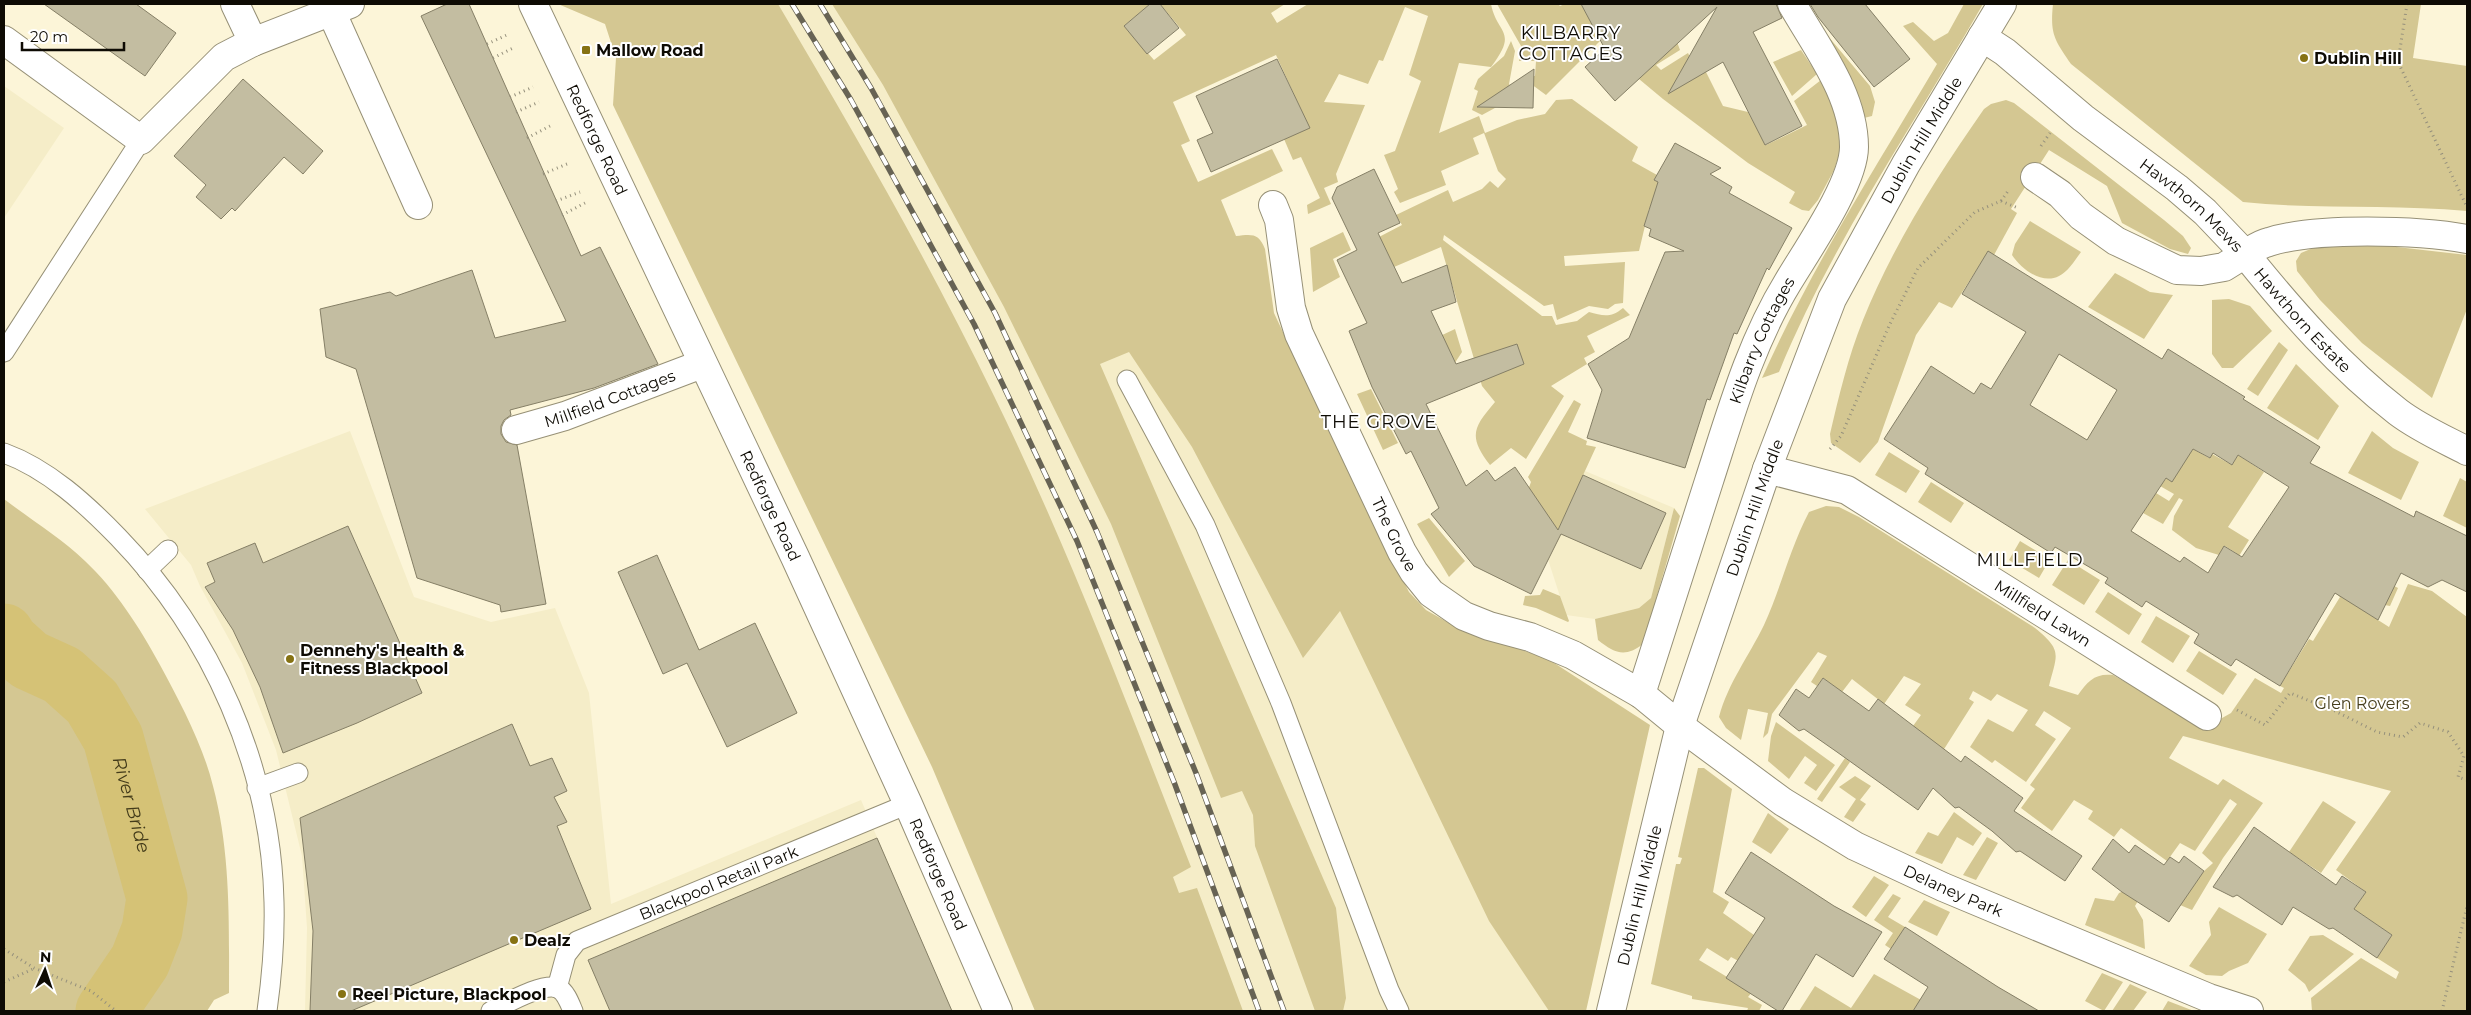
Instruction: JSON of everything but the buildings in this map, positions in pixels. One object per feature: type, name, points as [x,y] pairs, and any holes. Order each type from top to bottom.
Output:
[{"type":"street","points":[[235,4],[253,42]]},
{"type":"street","name":"Redforge Road","points":[[533,4],[795,557],[908,804],[998,1011]]},
{"type":"street","name":"Kilbarry Cottages","points":[[1641,694],[1751,353],[1781,293],[1837,196],[1852,166],[1854,149],[1850,112],[1829,68],[1792,4]]},
{"type":"street","name":"Dublin Hill Middle","points":[[1611,1011],[1680,726],[1767,469],[1832,299],[1906,164],[2002,4]]},
{"type":"street","points":[[4,40],[141,140],[224,57],[253,42],[341,7],[418,205]]},
{"type":"street","name":"Hawthorn Mews","points":[[1982,37],[2005,52],[2083,118],[2177,188],[2205,212],[2245,254],[2267,242],[2301,236],[2412,234],[2467,239]]},
{"type":"street","name":"Hawthorn Estate","points":[[2035,177],[2060,194],[2081,216],[2116,242],[2177,270],[2201,271],[2224,267],[2245,254],[2284,303],[2363,383],[2400,413],[2467,451]]},
{"type":"street","name":"The Grove","points":[[1273,205],[1278,220],[1291,308],[1300,334],[1414,572],[1431,593],[1464,616],[1489,626],[1530,637],[1573,655],[1641,694],[1680,726]]},
{"type":"street","name":"Millfield Cottages","points":[[516,430],[565,416],[702,364]]},
{"type":"street","name":"Millfield Lawn","points":[[1767,469],[1813,479],[1847,490],[2207,716]]},
{"type":"street","name":"Delaney Park","points":[[1680,726],[1783,802],[1854,846],[1884,861],[2209,998],[2249,1011]]},
{"type":"lane","points":[[4,352],[141,140]]},
{"type":"lane","points":[[1127,380],[1209,534],[1281,702],[1389,990],[1399,1011]]},
{"type":"lane","points":[[4,453],[25,461],[76,498],[108,526],[147,570],[176,608],[214,672],[244,740],[270,844],[274,901],[272,972],[267,1011]]},
{"type":"lane","points":[[147,570],[168,550]]},
{"type":"lane","points":[[257,788],[298,773]]},
{"type":"lane","name":"Blackpool Retail Park","points":[[557,988],[566,955],[577,941],[908,804]]},
{"type":"lane","points":[[490,1011],[544,987],[557,988],[563,992],[573,1011]]},
{"type":"path","points":[[2407,4],[2398,62],[2467,205],[2466,211]]},
{"type":"path","points":[[487,44],[509,34]]},
{"type":"path","points":[[493,58],[515,47]]},
{"type":"path","points":[[510,97],[533,87]]},
{"type":"path","points":[[516,112],[539,102]]},
{"type":"path","points":[[527,138],[550,126]]},
{"type":"path","points":[[543,174],[567,164]]},
{"type":"path","points":[[556,202],[580,192]]},
{"type":"path","points":[[1830,449],[1841,436],[1889,326],[1918,268],[1975,212],[2001,201],[2018,208]]},
{"type":"path","points":[[562,215],[585,203]]},
{"type":"path","points":[[2234,708],[2265,725],[2290,694],[2335,711],[2377,732],[2403,737],[2420,723],[2448,732],[2464,756],[2458,777],[2467,780]]},
{"type":"path","points":[[2442,1011],[2467,906]]},
{"type":"path","points":[[4,949],[34,968],[92,991],[116,1011]]},
{"type":"path","points":[[4,982],[34,968]]},
{"type":"shaded area","points":[[714,4],[1088,4],[1171,124],[1586,1011],[1182,1011]]},
{"type":"shaded area","points":[[4,86],[64,128],[4,218]]},
{"type":"shaded area","points":[[350,431],[414,597],[491,622],[555,608],[589,693],[611,904],[861,800],[952,1011],[305,1011],[307,928],[302,856],[276,750],[242,663],[200,586],[191,565],[145,509]]},
{"type":"shaded area","points":[[1585,471],[1674,508],[1651,598],[1639,608],[1595,619],[1566,615],[1543,544],[1557,532]]},
{"type":"green space","points":[[558,4],[778,4],[863,149],[944,296],[994,396],[1048,512],[1121,689],[1191,867],[1173,877],[1179,893],[1197,888],[1243,1011],[1035,1011],[932,767],[613,105],[616,58],[605,24]]},
{"type":"green space","points":[[832,4],[1150,4],[1124,26],[1154,60],[1186,35],[1160,4],[1285,4],[1271,13],[1277,23],[1308,4],[1491,4],[1504,33],[1504,46],[1491,67],[1459,63],[1439,133],[1479,116],[1485,133],[1517,120],[1545,114],[1556,100],[1572,99],[1638,147],[1632,161],[1657,175],[1668,188],[1659,209],[1649,209],[1639,251],[1564,256],[1565,266],[1625,262],[1623,303],[1615,304],[1608,309],[1589,306],[1557,320],[1553,304],[1544,306],[1444,235],[1443,240],[1542,316],[1552,316],[1556,325],[1577,321],[1589,312],[1607,315],[1623,308],[1630,315],[1587,336],[1595,352],[1584,358],[1587,364],[1551,386],[1564,396],[1526,459],[1511,448],[1490,465],[1478,447],[1476,432],[1482,419],[1495,402],[1482,386],[1441,247],[1394,267],[1379,237],[1402,225],[1396,215],[1448,190],[1453,202],[1482,189],[1490,181],[1498,188],[1506,179],[1498,171],[1484,133],[1473,138],[1479,154],[1441,171],[1446,185],[1400,203],[1394,192],[1398,189],[1384,155],[1395,151],[1421,81],[1409,75],[1428,16],[1405,7],[1383,61],[1379,60],[1368,84],[1339,74],[1324,102],[1365,105],[1336,174],[1338,182],[1324,188],[1331,204],[1308,214],[1307,205],[1320,198],[1301,157],[1293,160],[1284,139],[1309,127],[1276,55],[1173,102],[1190,141],[1181,145],[1198,182],[1272,149],[1283,171],[1221,200],[1236,236],[1254,236],[1263,244],[1274,313],[1345,465],[1409,592],[1426,610],[1456,627],[1548,659],[1650,725],[1586,1011],[1549,1011],[1489,921],[1340,611],[1303,658],[1192,447],[1129,352],[1100,364],[1336,908],[1346,998],[1343,1011],[1315,1011],[1255,846],[1253,815],[1242,791],[1221,798],[1111,524],[1004,307],[883,85]]},
{"type":"green space","points":[[1497,4],[1558,4],[1560,6],[1565,4],[1581,4],[1589,18],[1609,8],[1607,4],[1667,4],[1664,7],[1680,50],[1656,65],[1661,70],[1688,53],[1691,59],[1697,54],[1723,106],[1748,112],[1766,145],[1807,125],[1794,101],[1821,80],[1835,107],[1842,146],[1834,170],[1818,200],[1809,211],[1802,210],[1789,203],[1795,192],[1748,163],[1663,99],[1639,79],[1602,39],[1546,95],[1531,84],[1525,75],[1535,76],[1536,61],[1519,61],[1521,46]]},
{"type":"green space","points":[[1964,4],[1983,4],[1849,230],[1800,324],[1779,372],[1762,378],[1801,297],[1823,257],[1937,64],[1903,26],[1913,22],[1934,41],[1948,33]]},
{"type":"green space","points":[[2053,4],[2421,4],[2413,58],[2467,66],[2467,211],[2299,206],[2243,202],[2071,64],[2054,36],[2052,23]]},
{"type":"green space","points":[[1811,16],[1870,86],[1875,102],[1872,116],[1860,119]]},
{"type":"green space","points":[[1511,41],[1515,51],[1509,84],[1517,96],[1482,115],[1472,110],[1478,91],[1474,89],[1478,79],[1504,56]]},
{"type":"green space","points":[[1801,50],[1817,74],[1792,96],[1773,62]]},
{"type":"green space","points":[[2006,100],[2014,103],[2164,220],[2183,236],[2191,248],[2188,254],[2170,249],[2122,223],[2107,186],[2049,150],[2011,209],[2017,213],[1994,255],[1988,252],[1952,308],[1939,302],[1916,335],[1878,442],[1860,463],[1831,443],[1830,434],[1848,362],[1863,320],[1902,238],[1950,159],[1984,109],[1991,104]]},
{"type":"green space","points":[[2030,221],[2081,252],[2071,266],[2059,276],[2046,278],[2032,274],[2012,255],[2015,244]]},
{"type":"green space","points":[[1343,232],[1351,250],[1333,259],[1340,277],[1313,292],[1310,248]]},
{"type":"green space","points":[[2388,246],[2467,255],[2467,309],[2432,398],[2362,343],[2320,300],[2297,271],[2296,261],[2301,253],[2313,248]]},
{"type":"green space","points":[[2115,273],[2150,292],[2173,295],[2144,339],[2088,307]]},
{"type":"green space","points":[[2229,299],[2250,306],[2272,331],[2233,368],[2222,368],[2212,354],[2212,300]]},
{"type":"green space","points":[[1455,329],[1462,352],[1447,375],[1419,346]]},
{"type":"green space","points":[[2279,342],[2288,350],[2258,396],[2247,389]]},
{"type":"green space","points":[[2296,364],[2339,406],[2318,440],[2267,408]]},
{"type":"green space","points":[[1371,389],[1398,443],[1383,450],[1357,394]]},
{"type":"green space","points":[[1574,400],[1581,404],[1568,432],[1587,441],[1586,445],[1596,447],[1557,532],[1527,493],[1531,482],[1528,477]]},
{"type":"green space","points":[[2372,431],[2393,448],[2419,462],[2401,500],[2348,473]]},
{"type":"green space","points":[[2191,448],[2209,458],[2212,454],[2232,465],[2238,455],[2264,472],[2228,527],[2249,540],[2234,564],[2230,562],[2236,553],[2225,546],[2219,555],[2196,548],[2172,530],[2174,516],[2183,500],[2179,498],[2163,524],[2143,513],[2156,493],[2169,501],[2174,494],[2160,486]]},
{"type":"green space","points":[[1889,452],[1920,471],[1906,493],[1875,475]]},
{"type":"green space","points":[[2460,478],[2467,482],[2467,528],[2443,516]]},
{"type":"green space","points":[[1931,482],[1964,503],[1951,523],[1918,502]]},
{"type":"green space","points":[[4,499],[76,553],[117,596],[160,665],[197,739],[209,771],[219,811],[226,863],[229,915],[229,993],[214,1000],[207,1011],[4,1011]]},
{"type":"green space","name":"Glen Rovers","points":[[1826,506],[1839,507],[1859,517],[2035,628],[2050,642],[2056,654],[2049,686],[2078,695],[2092,679],[2101,675],[2113,675],[2210,730],[2215,722],[2231,713],[2255,678],[2281,693],[2284,688],[2280,686],[2309,639],[2313,641],[2340,597],[2334,592],[2383,580],[2398,588],[2390,606],[2385,605],[2367,613],[2389,627],[2408,584],[2432,591],[2467,617],[2467,1011],[2312,1011],[2311,998],[2361,958],[2396,979],[2399,972],[2377,958],[2392,935],[2354,909],[2366,892],[2336,870],[2391,791],[2183,736],[2169,758],[2218,785],[2223,779],[2263,803],[2223,858],[2192,910],[2180,905],[2204,871],[2213,863],[2202,853],[2237,804],[2230,799],[2195,851],[2180,843],[2167,861],[2121,828],[2114,837],[2088,819],[2093,811],[2074,800],[2052,831],[2021,808],[2035,789],[2030,785],[2071,728],[2044,711],[2035,725],[2056,739],[2026,782],[1995,760],[1992,763],[1970,747],[1988,719],[2013,732],[2028,710],[1997,694],[1991,701],[1973,691],[1969,699],[1974,702],[1939,757],[1913,726],[1921,715],[1905,705],[1921,684],[1904,676],[1884,704],[1852,679],[1842,692],[1823,678],[1817,686],[1811,682],[1827,656],[1818,652],[1772,714],[1768,733],[1763,738],[1768,713],[1748,709],[1741,740],[1726,728],[1719,717],[1723,705],[1733,681],[1764,625],[1796,540],[1809,512]]},
{"type":"green space","points":[[1674,508],[1680,516],[1643,644],[1631,651],[1615,651],[1598,640],[1595,619],[1639,608],[1651,598]]},
{"type":"green space","points":[[1429,518],[1465,561],[1449,577],[1417,524]]},
{"type":"green space","points":[[2020,541],[2050,559],[2039,578],[2009,560]]},
{"type":"green space","points":[[2068,560],[2100,580],[2084,605],[2052,585]]},
{"type":"green space","points":[[1543,589],[1560,596],[1568,622],[1536,608],[1523,605],[1525,596],[1540,595]]},
{"type":"green space","points":[[2108,592],[2142,614],[2129,635],[2095,612]]},
{"type":"green space","points":[[2156,616],[2190,636],[2173,663],[2141,642]]},
{"type":"green space","points":[[2199,651],[2237,674],[2223,695],[2186,671]]},
{"type":"green space","points":[[1776,722],[1835,765],[1816,791],[1804,783],[1817,765],[1805,756],[1789,779],[1768,761],[1771,736]]},
{"type":"green space","points":[[1845,758],[1850,762],[1822,802],[1817,799]]},
{"type":"green space","points":[[1698,768],[1704,768],[1732,789],[1713,892],[1729,902],[1723,913],[1761,940],[1746,965],[1731,957],[1728,961],[1707,948],[1699,960],[1752,992],[1748,997],[1762,1005],[1759,1011],[1747,1011],[1748,1008],[1692,999],[1692,996],[1651,984],[1676,864],[1680,864],[1682,858],[1678,857]]},
{"type":"green space","points":[[1855,776],[1871,786],[1860,800],[1866,804],[1853,822],[1844,817],[1856,799],[1839,787]]},
{"type":"green space","points":[[2323,801],[2356,822],[2321,873],[2289,852]]},
{"type":"green space","points":[[1954,812],[1982,833],[1973,846],[1957,837],[1942,864],[1915,853],[1928,832],[1938,836]]},
{"type":"green space","points":[[1768,813],[1789,829],[1771,854],[1752,842]]},
{"type":"green space","points":[[1987,837],[1998,843],[1976,880],[1963,875]]},
{"type":"green space","points":[[1874,876],[1889,885],[1866,917],[1852,907]]},
{"type":"green space","points":[[2124,891],[2138,901],[2135,906],[2143,920],[2145,949],[2085,925],[2095,898],[2114,901],[2119,893]]},
{"type":"green space","points":[[1893,894],[1901,898],[1888,917],[1905,927],[1891,949],[1885,945],[1893,933],[1874,920]]},
{"type":"green space","points":[[1924,900],[1950,912],[1937,936],[1908,922]]},
{"type":"green space","points":[[2219,907],[2267,934],[2248,963],[2222,976],[2206,975],[2189,966],[2211,935],[2209,922]]},
{"type":"green space","points":[[2323,935],[2354,954],[2309,992],[2305,984],[2288,970],[2310,936]]},
{"type":"green space","points":[[2102,973],[2123,982],[2104,1011],[2085,1001]]},
{"type":"green space","points":[[1874,974],[1921,1000],[1913,1011],[1799,1011],[1815,986],[1851,1008]]},
{"type":"green space","points":[[2130,984],[2147,992],[2133,1011],[2112,1011]]},
{"type":"green space","points":[[2168,1001],[2194,1011],[2162,1011]]},
{"type":"waterway","name":"River Bride","points":[[4,634],[7,640],[29,660],[62,675],[92,702],[113,738],[157,898],[152,930],[140,961],[106,1011]]},
{"type":"railway","points":[[792,4],[851,100],[974,324],[1077,541],[1174,782],[1259,1011]]},
{"type":"railway","points":[[820,4],[871,88],[995,313],[1097,532],[1196,773],[1284,1011]]},
{"type":"place","name":"Mallow Road","points":[[586,50]]},
{"type":"place","name":"Dublin Hill","points":[[2304,58]]},
{"type":"place","name":"Dennehy's Health & Fitness Blackpool","points":[[290,659]]},
{"type":"place","name":"Dealz","points":[[514,940]]},
{"type":"place","name":"Reel Picture, Blackpool","points":[[342,994]]},
{"type":"district","name":"KILBARRY COTTAGES","points":[[1571,43]]},
{"type":"district","name":"THE GROVE","points":[[1379,422]]},
{"type":"district","name":"MILLFIELD","points":[[2030,560]]}]
